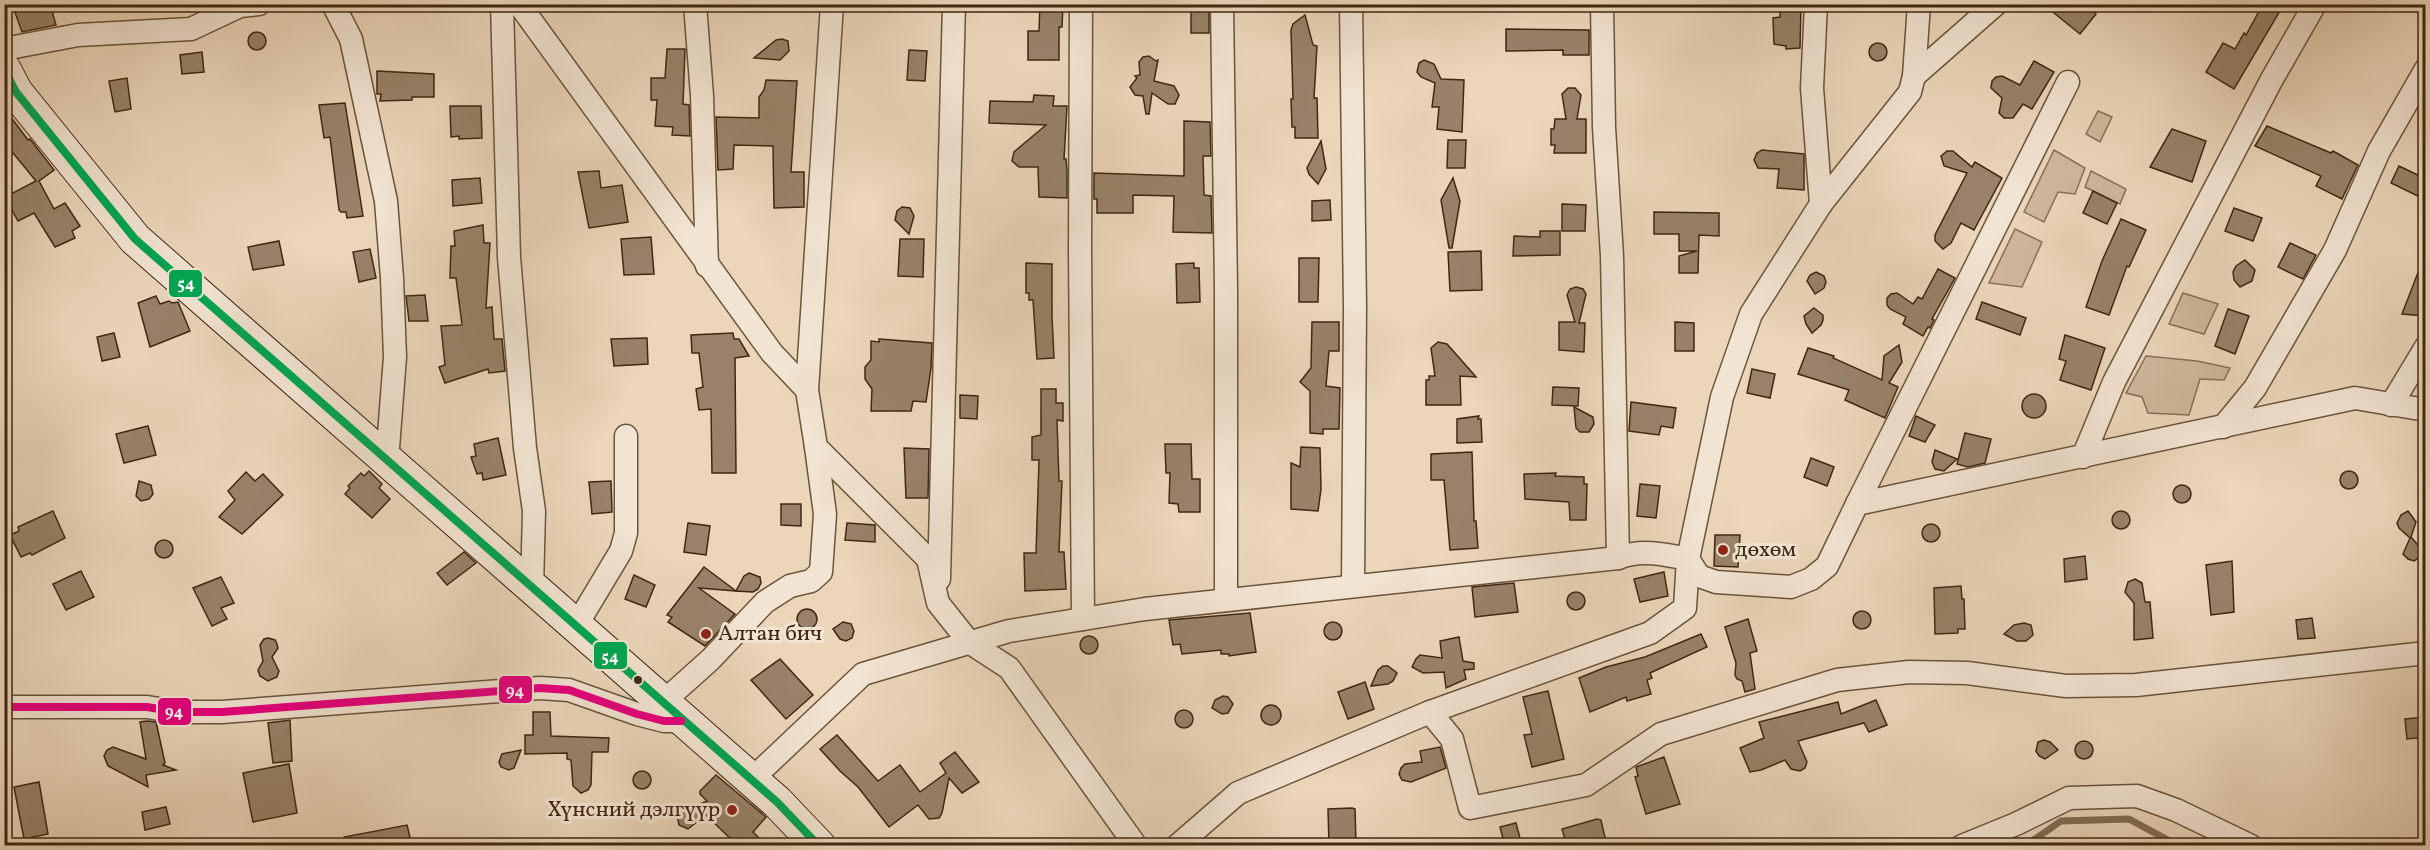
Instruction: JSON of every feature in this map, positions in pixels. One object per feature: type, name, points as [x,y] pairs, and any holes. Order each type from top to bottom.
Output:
[{"type":"main road","points":[[4,69],[16,92],[135,239],[751,780],[819,846]]},
{"type":"street","points":[[4,49],[78,35],[191,29],[240,6],[259,4]]},
{"type":"street","points":[[333,4],[351,39],[386,201],[395,357],[387,460]]},
{"type":"street","points":[[502,4],[509,257],[525,448],[534,511],[532,587]]},
{"type":"street","points":[[519,4],[707,266],[772,353],[807,390]]},
{"type":"street","points":[[695,4],[702,96],[707,266]]},
{"type":"street","points":[[4,707],[147,707],[177,712],[222,712],[540,688],[569,690],[664,721],[674,712],[710,660],[765,602],[790,585],[811,581],[821,572],[825,514],[807,390],[832,4]]},
{"type":"street","points":[[938,603],[954,4]]},
{"type":"street","points":[[1081,4],[1083,619]]},
{"type":"street","points":[[1222,4],[1226,291],[1226,600]]},
{"type":"street","points":[[1352,4],[1355,307],[1353,586]]},
{"type":"street","points":[[1602,4],[1604,127],[1612,256],[1618,558]]},
{"type":"street","points":[[1815,4],[1812,88],[1821,204]]},
{"type":"street","points":[[1177,846],[1238,793],[1430,712],[1650,633],[1685,608],[1688,559],[1722,398],[1751,314],[1821,204],[1875,139],[1910,92],[1914,76],[1919,4]]},
{"type":"street","points":[[1914,76],[1996,4]]},
{"type":"street","points":[[2083,457],[2114,382],[2272,79],[2315,4]]},
{"type":"street","points":[[2223,427],[2255,388],[2335,250],[2379,151],[2426,69]]},
{"type":"street","points":[[751,780],[863,674],[1009,631],[1226,600],[1658,552],[1688,559],[1699,576],[1716,582],[1791,587],[1811,579],[1827,566],[2068,82]]},
{"type":"street","points":[[2391,405],[2426,347]]},
{"type":"street","points":[[1857,504],[2355,398],[2426,410]]},
{"type":"street","points":[[576,626],[621,551],[626,533],[626,436]]},
{"type":"street","points":[[816,447],[928,560],[938,603],[969,642],[1009,668],[1136,846]]},
{"type":"street","points":[[1430,712],[1452,739],[1470,808],[1586,785],[1661,734],[1837,680],[1909,672],[1966,673],[2066,686],[2136,685],[2426,653]]},
{"type":"street","points":[[1962,846],[2016,824],[2069,798],[2137,796],[2176,810],[2251,846]]},
{"type":"shaded area","points":[[2098,111],[2112,117],[2100,142],[2086,134]]},
{"type":"shaded area","points":[[2054,150],[2085,168],[2075,194],[2058,192],[2044,222],[2024,212]]},
{"type":"shaded area","points":[[2091,171],[2126,189],[2120,204],[2085,187]]},
{"type":"shaded area","points":[[2015,229],[2042,242],[2022,287],[1989,283]]},
{"type":"shaded area","points":[[2183,293],[2218,304],[2204,334],[2169,324]]},
{"type":"shaded area","points":[[2146,356],[2197,361],[2230,368],[2224,380],[2200,379],[2189,415],[2148,413],[2142,397],[2126,393]]},
{"type":"building","points":[[12,4],[50,4],[56,25],[22,32]]},
{"type":"building","points":[[1040,4],[1063,4],[1062,27],[1059,27],[1059,60],[1028,60],[1028,31],[1039,31]]},
{"type":"building","points":[[1780,4],[1801,4],[1800,48],[1786,49],[1786,46],[1774,44],[1773,18],[1780,17]]},
{"type":"building","points":[[2043,4],[2084,4],[2096,14],[2080,34]]},
{"type":"building","points":[[2263,4],[2284,4],[2234,89],[2206,72],[2223,43],[2235,49],[2244,33],[2246,35]]},
{"type":"building","points":[[1191,8],[1209,8],[1209,33],[1191,33]]},
{"type":"building","points":[[1305,15],[1313,45],[1317,46],[1314,98],[1317,98],[1318,138],[1295,138],[1295,127],[1292,127],[1291,30],[1293,24]]},
{"type":"building","points":[[1506,29],[1589,30],[1589,55],[1563,55],[1563,50],[1506,51]]},
{"type":"building","points":[[253,32],[261,32],[266,37],[264,48],[253,50],[248,45],[248,37]]},
{"type":"building","points":[[776,40],[788,41],[789,51],[780,60],[754,58]]},
{"type":"building","points":[[1874,43],[1882,43],[1887,48],[1885,59],[1874,61],[1869,56],[1869,48]]},
{"type":"building","points":[[667,49],[685,49],[683,104],[689,105],[690,136],[672,135],[673,127],[655,126],[657,100],[651,100],[651,78],[665,78]]},
{"type":"building","points":[[909,50],[927,51],[925,81],[907,80]]},
{"type":"building","points":[[202,52],[204,72],[182,74],[180,55]]},
{"type":"building","points":[[1149,56],[1158,60],[1154,81],[1174,86],[1179,95],[1175,104],[1168,104],[1152,93],[1149,114],[1146,114],[1143,96],[1135,95],[1130,87],[1137,78],[1135,76],[1140,75],[1139,62],[1143,57]]},
{"type":"building","points":[[1424,60],[1434,64],[1441,79],[1464,80],[1462,132],[1437,129],[1439,107],[1432,107],[1435,83],[1421,77],[1417,72],[1419,63]]},
{"type":"building","points":[[2034,61],[2054,72],[2032,109],[2023,104],[2013,118],[2004,118],[1999,113],[2002,98],[1991,88],[1992,81],[2002,76],[2020,85]]},
{"type":"building","points":[[377,71],[434,74],[434,97],[380,101],[381,94],[377,94]]},
{"type":"building","points":[[127,78],[131,109],[115,112],[109,81]]},
{"type":"building","points":[[766,80],[797,81],[791,172],[804,172],[804,207],[774,208],[773,146],[734,145],[733,169],[718,170],[716,117],[759,118],[759,97],[764,90]]},
{"type":"building","points":[[1568,88],[1575,88],[1581,95],[1577,119],[1586,119],[1586,153],[1554,153],[1555,145],[1551,145],[1551,129],[1554,129],[1555,119],[1566,119],[1562,94]]},
{"type":"building","points":[[1034,95],[1054,96],[1053,106],[1067,106],[1064,159],[1066,159],[1067,171],[1067,198],[1039,197],[1038,167],[1019,167],[1012,161],[1014,152],[1046,125],[989,123],[990,101],[1033,102]]},
{"type":"building","points":[[345,103],[363,216],[347,218],[346,212],[339,210],[330,137],[324,138],[319,105]]},
{"type":"building","points":[[450,106],[481,106],[482,138],[451,137]]},
{"type":"building","points":[[4,108],[54,170],[39,181],[54,209],[65,203],[80,226],[72,231],[75,238],[55,247],[34,213],[18,221],[5,197],[36,181],[4,142]]},
{"type":"building","points":[[1184,121],[1210,122],[1211,156],[1203,156],[1204,195],[1211,196],[1212,233],[1173,232],[1174,196],[1133,195],[1133,213],[1097,213],[1097,199],[1094,199],[1094,173],[1184,176]]},
{"type":"building","points":[[2267,126],[2331,153],[2333,151],[2358,165],[2342,199],[2316,186],[2321,176],[2255,146]]},
{"type":"building","points":[[2172,129],[2206,141],[2192,182],[2150,167]]},
{"type":"building","points":[[1448,140],[1466,140],[1465,168],[1447,168]]},
{"type":"building","points":[[1321,141],[1326,169],[1318,184],[1307,168]]},
{"type":"building","points":[[1762,150],[1804,154],[1804,190],[1777,188],[1779,169],[1758,168],[1754,160],[1757,153]]},
{"type":"building","points":[[1947,151],[1953,151],[1972,167],[1975,162],[2002,178],[1974,230],[1961,223],[1951,243],[1943,249],[1935,241],[1935,235],[1967,173],[1944,166],[1941,156]]},
{"type":"building","points":[[2399,166],[2426,179],[2426,200],[2391,183]]},
{"type":"building","points":[[599,171],[601,188],[622,185],[628,222],[589,228],[578,172]]},
{"type":"building","points":[[480,178],[482,203],[453,206],[452,180]]},
{"type":"building","points":[[1453,178],[1460,201],[1452,248],[1449,248],[1441,200]]},
{"type":"building","points":[[2093,191],[2117,203],[2107,224],[2083,213]]},
{"type":"building","points":[[1330,200],[1331,220],[1312,221],[1312,201]]},
{"type":"building","points":[[1562,204],[1586,205],[1585,231],[1562,231]]},
{"type":"building","points":[[902,207],[910,208],[914,216],[909,234],[895,220],[897,211]]},
{"type":"building","points":[[2234,208],[2262,218],[2253,241],[2225,231]]},
{"type":"building","points":[[1654,212],[1719,213],[1719,236],[1699,235],[1698,273],[1679,273],[1679,256],[1697,251],[1679,251],[1679,234],[1654,234]]},
{"type":"building","points":[[2121,219],[2146,230],[2129,267],[2127,266],[2109,315],[2086,307],[2102,261]]},
{"type":"building","points":[[483,225],[484,243],[490,243],[486,308],[492,307],[494,339],[502,339],[505,371],[489,373],[488,369],[445,383],[439,367],[445,365],[441,326],[462,325],[456,278],[450,278],[451,246],[455,246],[454,231]]},
{"type":"building","points":[[1540,231],[1560,231],[1560,255],[1513,256],[1514,236],[1540,237]]},
{"type":"building","points":[[651,237],[654,274],[624,275],[621,239]]},
{"type":"building","points":[[900,239],[924,239],[923,277],[898,276]]},
{"type":"building","points":[[279,241],[284,265],[253,270],[248,247]]},
{"type":"building","points":[[2290,243],[2316,255],[2303,279],[2278,267]]},
{"type":"building","points":[[370,249],[376,278],[359,282],[353,252]]},
{"type":"building","points":[[1481,251],[1482,290],[1450,291],[1448,252]]},
{"type":"building","points":[[2424,257],[2426,258],[2426,316],[2402,314]]},
{"type":"building","points":[[1299,258],[1319,258],[1318,302],[1299,302]]},
{"type":"building","points":[[2245,260],[2255,270],[2252,281],[2240,287],[2234,280],[2233,272],[2236,266]]},
{"type":"building","points":[[1026,263],[1052,264],[1054,358],[1037,359],[1033,300],[1029,300],[1029,293],[1026,293]]},
{"type":"building","points":[[1194,263],[1194,268],[1199,268],[1200,302],[1177,303],[1176,264]]},
{"type":"building","points":[[1938,269],[1955,278],[1932,319],[1934,320],[1930,328],[1928,327],[1923,336],[1903,324],[1906,317],[1890,309],[1887,305],[1887,298],[1897,293],[1913,304],[1918,297],[1922,299]]},
{"type":"building","points":[[1816,272],[1824,276],[1826,282],[1824,288],[1815,294],[1807,281],[1810,275]]},
{"type":"building","points":[[1576,287],[1583,289],[1586,294],[1579,323],[1585,323],[1584,352],[1559,350],[1559,322],[1575,322],[1567,295],[1570,289]]},
{"type":"building","points":[[425,295],[428,321],[409,321],[406,296]]},
{"type":"building","points":[[156,296],[160,304],[169,301],[178,302],[190,331],[150,347],[138,303]]},
{"type":"building","points":[[1982,302],[2026,318],[2020,335],[1976,319]]},
{"type":"building","points":[[1814,308],[1823,315],[1823,320],[1812,333],[1804,316]]},
{"type":"building","points":[[2228,309],[2249,316],[2235,354],[2215,346]]},
{"type":"building","points":[[1312,322],[1339,322],[1339,351],[1329,351],[1326,386],[1340,388],[1339,429],[1323,429],[1323,434],[1310,433],[1310,391],[1300,382],[1311,368]]},
{"type":"building","points":[[1675,322],[1694,323],[1694,351],[1675,351]]},
{"type":"building","points":[[114,333],[120,357],[102,361],[97,337]]},
{"type":"building","points":[[733,333],[734,339],[739,339],[749,356],[735,358],[736,473],[712,473],[711,409],[699,410],[696,389],[703,387],[699,353],[692,353],[691,335]]},
{"type":"building","points":[[2065,335],[2105,348],[2091,390],[2060,380],[2066,361],[2059,359]]},
{"type":"building","points":[[647,338],[648,364],[614,366],[611,339]]},
{"type":"building","points":[[879,339],[932,343],[926,402],[913,401],[911,411],[871,411],[872,389],[865,379],[865,367],[871,360],[871,341],[879,342]]},
{"type":"building","points":[[1438,342],[1447,344],[1476,377],[1460,376],[1461,405],[1426,405],[1426,380],[1429,380],[1429,376],[1435,376],[1431,348]]},
{"type":"building","points":[[1899,345],[1902,362],[1889,383],[1898,387],[1885,418],[1845,400],[1849,390],[1798,374],[1808,348],[1834,356],[1833,358],[1882,380],[1884,356]]},
{"type":"building","points":[[1752,369],[1775,374],[1770,398],[1747,393]]},
{"type":"building","points":[[1553,387],[1579,388],[1578,406],[1552,405]]},
{"type":"building","points":[[1041,389],[1056,389],[1056,403],[1063,403],[1063,421],[1057,420],[1059,481],[1062,481],[1059,552],[1064,552],[1066,589],[1025,591],[1024,553],[1036,553],[1039,460],[1032,460],[1032,437],[1041,435]]},
{"type":"building","points":[[2034,394],[2043,397],[2046,406],[2043,415],[2034,418],[2025,415],[2022,406],[2025,397]]},
{"type":"building","points":[[960,395],[978,396],[977,419],[960,418]]},
{"type":"building","points":[[1631,402],[1676,408],[1673,428],[1661,426],[1659,435],[1629,431]]},
{"type":"building","points":[[1574,407],[1593,417],[1594,424],[1589,432],[1580,432],[1576,428]]},
{"type":"building","points":[[1479,416],[1482,442],[1457,443],[1457,419]]},
{"type":"building","points":[[1916,416],[1935,425],[1925,442],[1909,436]]},
{"type":"building","points":[[148,426],[156,455],[124,463],[116,434]]},
{"type":"building","points":[[1965,433],[1991,439],[1985,463],[1968,467],[1957,464]]},
{"type":"building","points":[[498,438],[506,475],[483,480],[482,473],[477,474],[471,457],[476,456],[474,444]]},
{"type":"building","points":[[1165,444],[1191,444],[1192,479],[1200,479],[1200,512],[1179,512],[1178,504],[1169,503],[1170,473],[1166,473]]},
{"type":"building","points":[[1301,447],[1320,448],[1321,489],[1318,511],[1291,509],[1291,463],[1300,467]]},
{"type":"building","points":[[904,448],[929,449],[928,498],[906,498]]},
{"type":"building","points":[[1935,450],[1957,459],[1944,471],[1935,469],[1932,462]]},
{"type":"building","points":[[1472,452],[1474,521],[1476,521],[1478,548],[1450,550],[1444,480],[1431,480],[1431,454]]},
{"type":"building","points":[[1811,458],[1834,467],[1827,486],[1804,477]]},
{"type":"building","points":[[369,471],[382,484],[379,488],[390,499],[372,518],[345,494],[350,488],[348,486],[361,473],[364,476]]},
{"type":"building","points":[[2349,471],[2355,474],[2358,480],[2355,486],[2349,489],[2343,486],[2340,480],[2343,474]]},
{"type":"building","points":[[246,472],[255,481],[263,474],[283,495],[242,534],[219,517],[235,500],[228,491]]},
{"type":"building","points":[[1556,473],[1555,476],[1584,477],[1584,484],[1587,484],[1586,520],[1570,520],[1569,502],[1525,499],[1524,474]]},
{"type":"building","points":[[139,481],[151,485],[153,494],[149,499],[141,501],[136,496]]},
{"type":"building","points":[[611,481],[612,512],[592,514],[589,482]]},
{"type":"building","points":[[1640,484],[1660,486],[1656,518],[1637,516]]},
{"type":"building","points":[[2182,485],[2190,490],[2191,494],[2186,502],[2182,503],[2174,498],[2173,494],[2178,486]]},
{"type":"building","points":[[781,504],[801,504],[801,526],[781,525]]},
{"type":"building","points":[[53,511],[65,538],[32,555],[30,553],[21,557],[10,535],[19,531],[18,527]]},
{"type":"building","points":[[2121,511],[2127,514],[2130,520],[2127,526],[2121,529],[2115,526],[2112,520],[2115,514]]},
{"type":"building","points":[[2408,511],[2416,522],[2411,537],[2422,550],[2419,558],[2414,561],[2403,554],[2410,538],[2397,523],[2401,515]]},
{"type":"building","points":[[688,523],[710,526],[706,555],[684,552]]},
{"type":"building","points":[[847,523],[875,525],[875,542],[845,540]]},
{"type":"building","points":[[1931,524],[1939,529],[1940,533],[1935,541],[1931,542],[1923,537],[1922,533],[1927,525]]},
{"type":"building","points":[[1715,535],[1740,535],[1738,567],[1714,566]]},
{"type":"building","points":[[164,540],[170,543],[173,549],[170,555],[164,558],[158,555],[155,549],[158,543]]},
{"type":"building","points":[[464,552],[476,563],[447,585],[437,573]]},
{"type":"building","points":[[2085,556],[2087,579],[2065,582],[2064,559]]},
{"type":"building","points":[[2232,561],[2234,612],[2211,615],[2206,565]]},
{"type":"building","points":[[704,567],[736,591],[699,588],[735,614],[705,646],[668,622],[672,617],[667,615]]},
{"type":"building","points":[[81,571],[94,597],[66,610],[53,584]]},
{"type":"building","points":[[1664,572],[1668,596],[1640,602],[1634,579]]},
{"type":"building","points":[[749,573],[760,577],[761,583],[758,589],[753,592],[736,591],[744,576]]},
{"type":"building","points":[[634,575],[655,585],[646,607],[625,599]]},
{"type":"building","points":[[221,577],[234,603],[221,608],[227,619],[212,626],[193,588]]},
{"type":"building","points":[[2135,579],[2142,583],[2145,602],[2150,602],[2153,638],[2134,640],[2134,603],[2125,592],[2128,582]]},
{"type":"building","points":[[1514,583],[1518,612],[1475,617],[1472,587]]},
{"type":"building","points":[[1961,586],[1965,629],[1958,629],[1958,633],[1935,634],[1934,588]]},
{"type":"building","points":[[1572,592],[1580,592],[1585,597],[1583,608],[1572,610],[1567,605],[1567,597]]},
{"type":"building","points":[[807,609],[814,612],[817,619],[814,626],[807,629],[800,626],[797,619],[800,612]]},
{"type":"building","points":[[1862,611],[1868,614],[1871,620],[1868,626],[1862,629],[1856,626],[1853,620],[1856,614]]},
{"type":"building","points":[[1250,613],[1256,652],[1229,656],[1229,654],[1221,654],[1221,650],[1182,654],[1180,644],[1173,645],[1169,620]]},
{"type":"building","points":[[2312,618],[2315,638],[2298,639],[2296,620]]},
{"type":"building","points":[[1748,619],[1757,651],[1750,653],[1755,689],[1745,692],[1742,681],[1735,675],[1736,663],[1725,627]]},
{"type":"building","points":[[843,622],[851,624],[854,631],[852,638],[846,641],[840,639],[833,629]]},
{"type":"building","points":[[1329,622],[1337,622],[1342,627],[1340,638],[1329,640],[1324,635],[1324,627]]},
{"type":"building","points":[[2024,623],[2031,625],[2033,635],[2026,641],[2017,641],[2004,634],[2014,625]]},
{"type":"building","points":[[1701,634],[1707,647],[1650,673],[1652,678],[1647,680],[1651,694],[1627,701],[1626,697],[1590,712],[1579,678],[1606,667],[1645,657]]},
{"type":"building","points":[[1085,636],[1093,636],[1098,641],[1096,652],[1085,654],[1080,649],[1080,641]]},
{"type":"building","points":[[1459,637],[1463,661],[1474,663],[1474,669],[1464,670],[1466,679],[1446,688],[1444,672],[1423,673],[1412,667],[1420,655],[1442,658],[1440,641]]},
{"type":"building","points":[[264,639],[275,640],[277,644],[278,648],[272,657],[279,671],[277,677],[268,681],[260,676],[258,670],[263,661],[260,645]]},
{"type":"building","points":[[780,659],[813,695],[786,719],[751,680]]},
{"type":"building","points":[[1383,666],[1388,666],[1397,673],[1393,681],[1388,684],[1371,686],[1378,670]]},
{"type":"building","points":[[1365,682],[1374,709],[1348,719],[1338,692]]},
{"type":"building","points":[[1548,691],[1564,759],[1532,767],[1524,735],[1532,734],[1523,697]]},
{"type":"building","points":[[1223,696],[1228,697],[1233,704],[1228,713],[1222,714],[1212,708],[1215,700]]},
{"type":"building","points":[[1876,700],[1887,725],[1869,732],[1864,723],[1798,741],[1807,762],[1805,768],[1800,771],[1791,769],[1785,760],[1750,772],[1740,748],[1764,738],[1759,722],[1838,702],[1841,714]]},
{"type":"building","points":[[1267,705],[1275,705],[1281,711],[1281,719],[1275,725],[1267,725],[1261,719],[1261,711]]},
{"type":"building","points":[[1180,710],[1188,710],[1193,715],[1191,726],[1180,728],[1175,723],[1175,715]]},
{"type":"building","points":[[533,712],[550,712],[551,736],[609,738],[608,752],[592,752],[591,785],[588,790],[581,793],[573,786],[571,760],[567,759],[567,753],[525,754],[525,735],[533,735]]},
{"type":"building","points":[[2426,717],[2426,737],[2407,739],[2405,719]]},
{"type":"building","points":[[290,720],[292,761],[273,763],[268,723]]},
{"type":"building","points":[[140,722],[156,722],[165,763],[163,765],[176,770],[146,775],[148,787],[108,766],[104,756],[107,750],[113,747],[146,759]]},
{"type":"building","points":[[837,735],[878,781],[900,765],[920,792],[946,773],[940,763],[955,752],[979,782],[962,793],[949,778],[939,818],[929,819],[918,805],[889,827],[858,787],[820,749]]},
{"type":"building","points":[[2044,740],[2050,742],[2058,750],[2045,759],[2036,751],[2038,742]]},
{"type":"building","points":[[2084,741],[2090,744],[2093,750],[2090,756],[2084,759],[2078,756],[2075,750],[2078,744]]},
{"type":"building","points":[[1440,747],[1446,768],[1411,782],[1402,780],[1399,774],[1405,764],[1422,762],[1420,751]]},
{"type":"building","points":[[521,750],[514,768],[509,770],[501,767],[499,762],[502,754]]},
{"type":"building","points":[[1664,757],[1680,804],[1646,814],[1635,777],[1638,776],[1636,767]]},
{"type":"building","points":[[289,764],[297,813],[253,822],[243,773]]},
{"type":"building","points":[[638,771],[646,771],[651,776],[649,787],[638,789],[633,784],[633,776]]},
{"type":"building","name":"Хүнсний дэлгүүр","points":[[716,775],[766,817],[753,832],[767,846],[738,846],[706,815],[688,829],[679,825],[677,814],[707,801],[700,791]]},
{"type":"building","points":[[39,782],[48,834],[24,839],[14,787]]},
{"type":"building","points":[[166,807],[170,824],[145,830],[142,812]]},
{"type":"building","points":[[1328,809],[1355,809],[1356,845],[1329,845]]},
{"type":"building","points":[[1597,819],[1601,820],[1607,846],[1567,846],[1562,829]]},
{"type":"building","points":[[1516,823],[1521,842],[1505,846],[1500,827]]},
{"type":"building","points":[[407,825],[412,846],[345,846],[344,837]]},
{"type":"waterway","points":[[2025,846],[2061,821],[2129,819],[2179,846]]},
{"type":"transit line","name":"54","points":[[4,69],[16,92],[135,239],[777,802],[819,846]]},
{"type":"transit line","name":"94","points":[[4,707],[147,707],[177,712],[222,712],[540,688],[569,690],[637,714],[664,721],[681,721]]},
{"type":"place","name":"дөхөм","points":[[1723,550]]},
{"type":"place","name":"Алтан бич","points":[[706,634]]},
{"type":"place","name":"Хүнсний дэлгүүр","points":[[732,810]]}]
